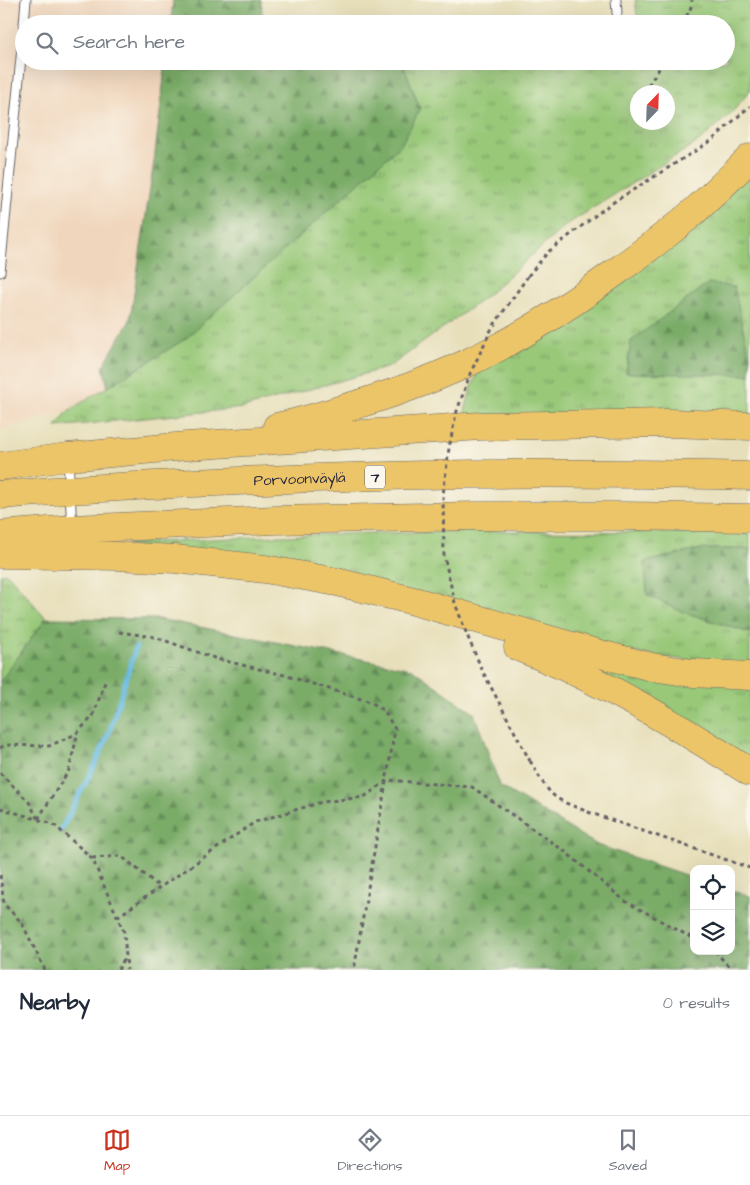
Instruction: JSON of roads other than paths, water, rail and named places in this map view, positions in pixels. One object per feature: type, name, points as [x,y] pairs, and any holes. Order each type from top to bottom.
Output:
[{"type":"highway","points":[[187,446],[297,423],[379,398],[464,365],[546,320],[632,261],[690,215],[750,158]]},
{"type":"highway","points":[[0,466],[68,457],[187,446],[481,426],[670,423],[750,426]]},
{"type":"highway","name":"Porvoonväylä","points":[[0,495],[285,479],[472,474],[750,476]]},
{"type":"highway","points":[[0,554],[72,542],[276,520],[465,516],[750,518]]},
{"type":"highway","points":[[0,535],[72,542],[176,559],[265,569],[328,580],[414,601],[652,667],[693,673],[750,676]]},
{"type":"highway","points":[[370,590],[411,611],[478,631],[568,668],[641,707],[750,772]]},
{"type":"lane","points":[[25,15],[26,0]]},
{"type":"lane","points":[[616,0],[617,13]]},
{"type":"lane","points":[[0,272],[4,195],[19,70]]},
{"type":"lane","points":[[68,457],[72,542]]},
{"type":"waterway","points":[[61,830],[95,765],[109,733],[136,647]]}]
